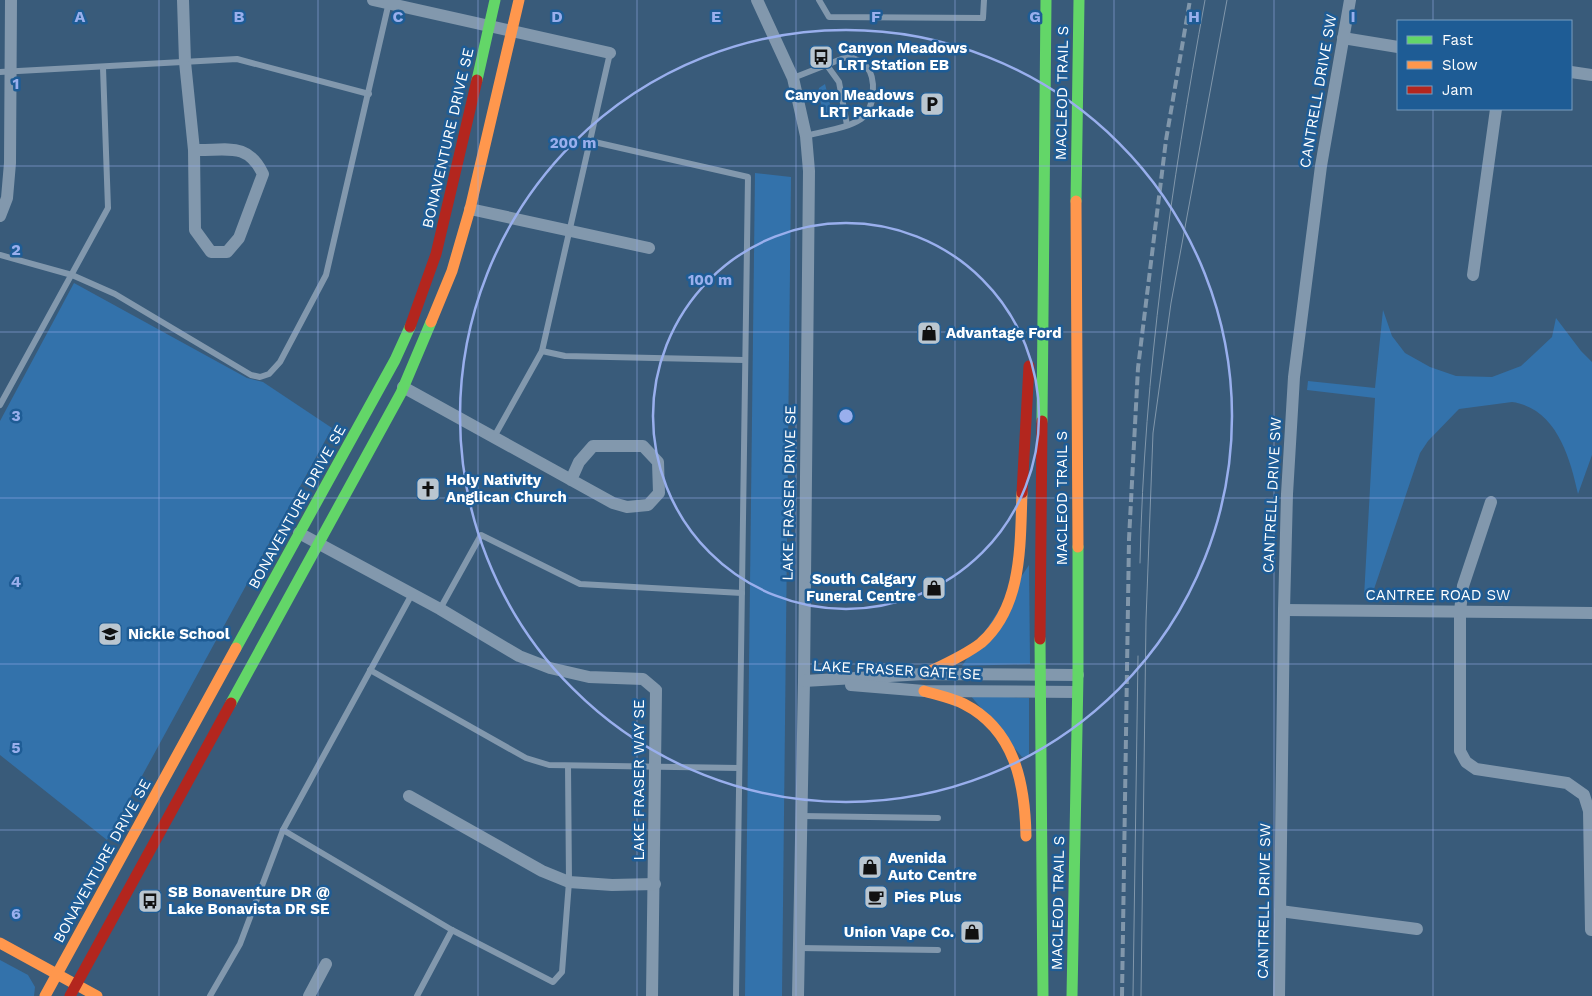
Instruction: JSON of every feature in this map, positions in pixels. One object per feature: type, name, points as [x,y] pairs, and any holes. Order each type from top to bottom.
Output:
[{"type":"main road","name":"BONAVENTURE DRIVE SE","points":[[45,996],[395,360],[418,310],[438,246],[495,0]]},
{"type":"main road","points":[[70,996],[403,387],[452,271],[470,209],[519,0]]},
{"type":"main road","name":"MACLEOD TRAIL S","points":[[1042,996],[1040,675],[1046,0]]},
{"type":"main road","name":"MACLEOD TRAIL S","points":[[1072,996],[1078,675],[1076,148],[1079,0]]},
{"type":"main road","points":[[924,674],[956,660],[978,644],[996,625],[1008,603],[1015,579],[1020,546],[1031,353],[1044,326]]},
{"type":"main road","points":[[924,691],[968,706],[987,720],[1011,746],[1022,779],[1026,810],[1026,849]]},
{"type":"main road","points":[[1031,907],[1043,934]]},
{"type":"main road","points":[[0,943],[97,996]]},
{"type":"street","points":[[0,216],[7,198],[5,72],[11,0]]},
{"type":"street","points":[[183,0],[184,62],[194,150],[195,230],[211,252],[227,252],[239,238],[263,174],[256,160],[244,150],[194,150]]},
{"type":"street","points":[[373,0],[389,2],[610,53]]},
{"type":"street","name":"LAKE FRASER DRIVE SE","points":[[757,0],[793,78],[806,136],[809,171],[804,681],[798,996]]},
{"type":"street","name":"CANTRELL DRIVE SW","points":[[1279,996],[1284,610],[1287,494],[1294,377],[1320,176],[1350,0]]},
{"type":"street","points":[[1343,38],[1397,47]]},
{"type":"street","points":[[1572,72],[1592,75]]},
{"type":"street","points":[[1473,275],[1496,110]]},
{"type":"street","points":[[470,209],[649,248]]},
{"type":"street","points":[[403,387],[494,437],[571,480],[613,503],[627,507],[648,505],[659,493],[658,462],[643,446],[593,446],[579,462],[571,480]]},
{"type":"street","points":[[1491,502],[1463,586],[1460,611],[1460,751],[1466,762],[1476,770],[1567,783],[1584,795],[1589,811],[1591,930]]},
{"type":"street","name":"LAKE FRASER WAY SE","points":[[299,533],[440,609],[519,656],[550,668],[589,677],[642,679],[656,690],[655,884],[652,996]]},
{"type":"street","name":"CANTREE ROAD SW","points":[[1284,610],[1592,613]]},
{"type":"street","name":"LAKE FRASER GATE SE","points":[[804,681],[924,674],[1078,675]]},
{"type":"street","name":"LAKE FRASER GATE SE","points":[[804,681],[924,691],[1077,692]]},
{"type":"street","points":[[409,796],[542,871],[569,882],[612,885],[655,884]]},
{"type":"street","points":[[1280,911],[1417,928]]},
{"type":"street","points":[[309,996],[326,964]]},
{"type":"lane","points":[[819,0],[829,17],[974,18],[983,18],[984,0]]},
{"type":"lane","points":[[0,255],[72,275],[115,294],[251,375],[260,377],[269,374],[280,362],[326,275],[389,2]]},
{"type":"lane","points":[[494,437],[542,351],[610,53]]},
{"type":"lane","points":[[793,78],[850,56],[866,64],[870,72],[873,89],[870,107],[862,118],[847,125],[806,136]]},
{"type":"lane","points":[[5,72],[237,59],[369,94]]},
{"type":"lane","points":[[826,64],[839,82],[847,125]]},
{"type":"lane","points":[[0,405],[108,208],[103,68]]},
{"type":"lane","points":[[590,141],[748,177],[736,996]]},
{"type":"lane","points":[[542,351],[565,356],[744,360]]},
{"type":"lane","points":[[440,609],[481,535],[580,584],[742,593]]},
{"type":"lane","points":[[210,996],[240,944],[282,830],[412,594]]},
{"type":"lane","points":[[370,670],[526,758],[549,765],[739,768]]},
{"type":"lane","points":[[282,830],[452,930],[553,982],[562,972],[569,882],[568,766]]},
{"type":"lane","points":[[801,816],[938,818]]},
{"type":"lane","points":[[417,996],[452,930]]},
{"type":"lane","points":[[799,948],[938,950]]},
{"type":"shaded area","points":[[825,84],[833,118],[824,115],[818,93],[819,88]]},
{"type":"shaded area","points":[[755,173],[791,177],[782,996],[745,996]]},
{"type":"shaded area","name":"Nickle School","points":[[74,283],[247,378],[263,382],[332,428],[107,840],[0,755],[0,421]]},
{"type":"shaded area","points":[[1383,310],[1392,336],[1405,353],[1430,367],[1456,376],[1492,377],[1521,366],[1552,337],[1556,318],[1581,351],[1592,362],[1592,455],[1578,494],[1565,450],[1550,424],[1540,414],[1527,406],[1512,402],[1459,409],[1428,441],[1420,453],[1371,598],[1364,597],[1375,398],[1307,390],[1308,381],[1375,388]]},
{"type":"shaded area","points":[[1029,565],[1030,664],[962,666]]},
{"type":"shaded area","points":[[970,695],[1029,698],[1029,756],[1022,757]]},
{"type":"shaded area","points":[[0,960],[28,975],[35,987],[34,996],[0,996]]},
{"type":"tram line","points":[[1140,563],[1147,421],[1161,280],[1181,140],[1205,0]]},
{"type":"tram line","points":[[1141,996],[1146,620],[1153,433],[1171,303],[1227,0]]},
{"type":"tram line","points":[[1133,996],[1138,656]]},
{"type":"railway","points":[[1122,996],[1129,539],[1138,368],[1166,140],[1190,0]]},
{"type":"traffic: fast","points":[[477,80],[495,0]]},
{"type":"traffic: fast","points":[[1042,421],[1046,0]]},
{"type":"traffic: fast","points":[[1076,201],[1079,0]]},
{"type":"traffic: fast","points":[[231,703],[401,393],[431,322]]},
{"type":"traffic: fast","points":[[236,648],[395,360],[410,327]]},
{"type":"traffic: fast","points":[[1072,996],[1078,675],[1078,547]]},
{"type":"traffic: fast","points":[[1040,639],[1043,996]]},
{"type":"traffic: slow","points":[[431,322],[452,271],[470,209],[519,0]]},
{"type":"traffic: slow","points":[[1076,201],[1078,547]]},
{"type":"traffic: slow","points":[[924,674],[961,656],[981,643],[995,628],[1005,611],[1012,593],[1019,553],[1022,493]]},
{"type":"traffic: slow","points":[[45,996],[236,648]]},
{"type":"traffic: slow","points":[[924,691],[964,704],[981,715],[995,728],[1006,743],[1014,760],[1019,778],[1023,797],[1026,836]]},
{"type":"traffic: slow","points":[[0,943],[97,996]]},
{"type":"traffic: jam","points":[[410,327],[436,254],[477,80]]},
{"type":"traffic: jam","points":[[1022,493],[1029,366]]},
{"type":"traffic: jam","points":[[1040,639],[1042,421]]},
{"type":"traffic: jam","points":[[70,996],[231,703]]},
{"type":"place","name":"Canyon Meadows LRT Station EB","points":[[821,57]]},
{"type":"place","name":"Canyon Meadows LRT Parkade","points":[[932,104]]},
{"type":"place","name":"Advantage Ford","points":[[929,333]]},
{"type":"place","name":"Holy Nativity Anglican Church","points":[[428,489]]},
{"type":"place","name":"South Calgary Funeral Centre","points":[[934,588]]},
{"type":"place","name":"Nickle School","points":[[110,634]]},
{"type":"place","name":"Avenida Auto Centre","points":[[870,867]]},
{"type":"place","name":"Pies Plus","points":[[876,897]]},
{"type":"place","name":"SB Bonaventure DR @ Lake Bonavista DR SE","points":[[150,901]]},
{"type":"place","name":"Union Vape Co.","points":[[972,932]]}]
